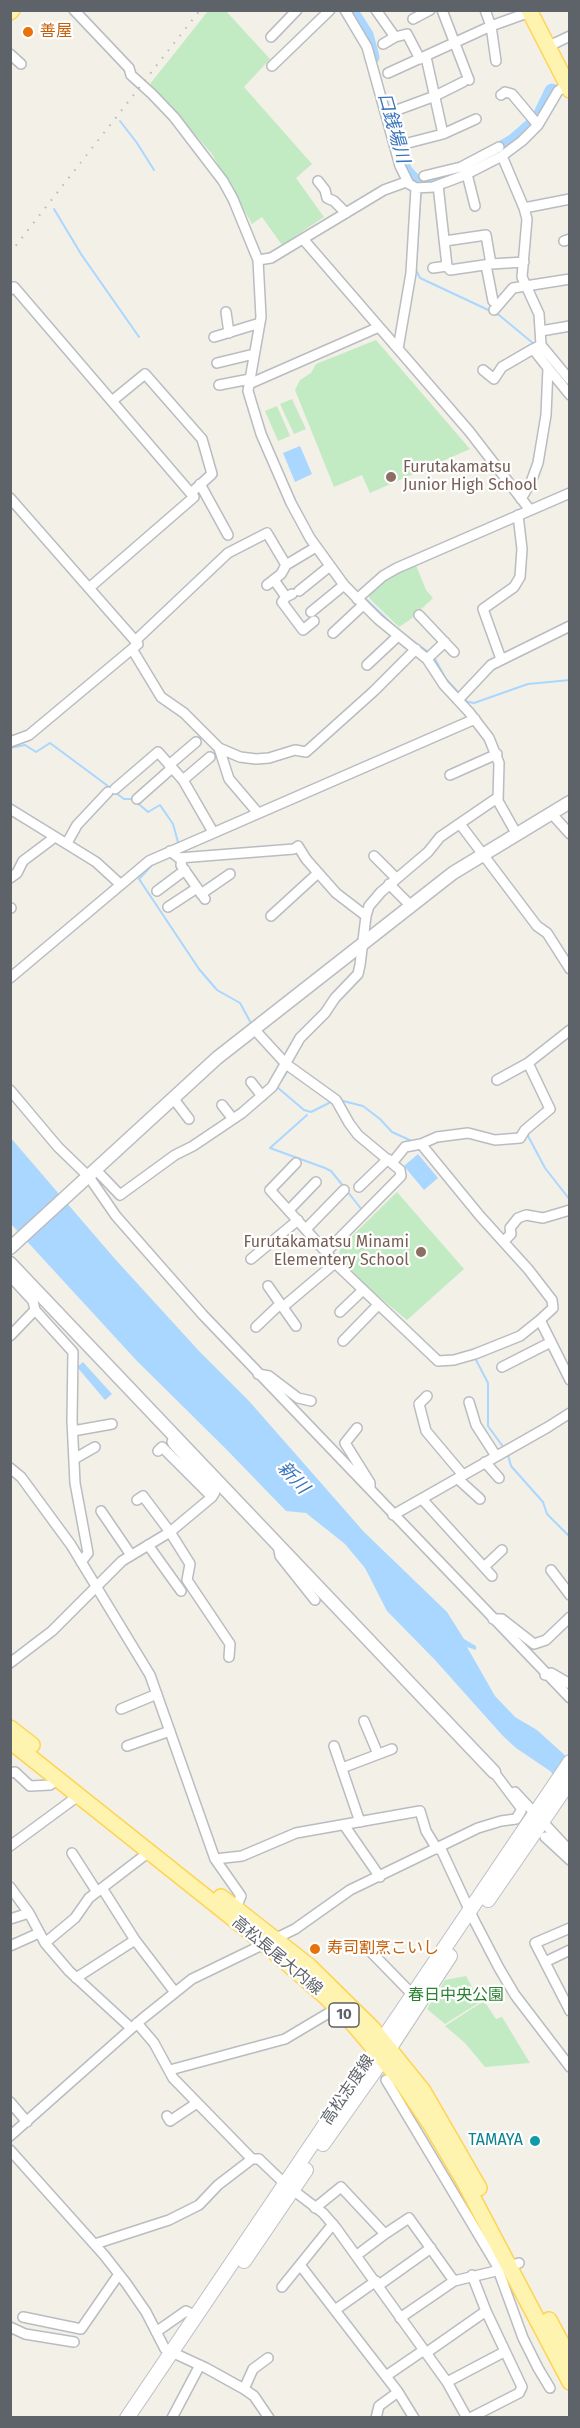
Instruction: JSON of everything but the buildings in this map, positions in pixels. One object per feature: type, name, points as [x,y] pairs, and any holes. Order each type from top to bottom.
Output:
[{"type":"main road","points":[[529,11],[567,84]]},
{"type":"main road","name":"高松長尾大内線","points":[[10,1728],[236,1908],[423,2091],[441,2118],[509,2266],[570,2382]]},
{"type":"main road","name":"高松長尾大内線","points":[[10,1741],[149,1852],[333,1988],[382,2049]]},
{"type":"main road","name":"高松志度線","points":[[127,2418],[176,2354],[289,2187],[472,1916],[534,1815],[570,1762]]},
{"type":"main road","name":"高松志度線","points":[[534,1815],[570,1780]]},
{"type":"main road","name":"高松志度線","points":[[382,2049],[412,1994],[472,1916]]},
{"type":"main road","name":"高松志度線","points":[[138,2418],[196,2316],[289,2187]]},
{"type":"main road","name":"高松長尾大内線","points":[[509,2266],[570,2359]]},
{"type":"street","points":[[74,10],[129,68],[131,75],[174,117],[223,181],[251,239],[258,260],[260,324],[249,381],[251,405],[291,503],[316,548],[345,585],[360,602],[427,659],[444,685],[489,738],[499,763],[497,798],[516,834]]},
{"type":"street","points":[[271,37],[297,10]]},
{"type":"street","points":[[272,66],[330,10]]},
{"type":"street","points":[[376,10],[395,37]]},
{"type":"street","points":[[413,19],[430,10]]},
{"type":"street","points":[[398,110],[466,81],[455,42],[442,10]]},
{"type":"street","points":[[485,10],[491,26],[496,61]]},
{"type":"street","points":[[347,11],[367,47],[400,165],[417,187],[411,273],[398,348]]},
{"type":"street","points":[[388,73],[529,11]]},
{"type":"street","points":[[383,44],[406,34],[423,58],[435,96],[442,134]]},
{"type":"street","points":[[547,47],[570,36]]},
{"type":"street","points":[[10,54],[21,64]]},
{"type":"street","points":[[258,260],[271,258],[384,190],[406,182],[417,187],[438,185],[522,141],[553,98],[567,84]]},
{"type":"street","points":[[501,95],[505,92],[512,94],[536,122]]},
{"type":"street","points":[[408,143],[442,134],[476,119]]},
{"type":"street","points":[[501,152],[524,208],[527,237],[522,277],[539,314],[541,332],[537,347],[548,368],[570,395]]},
{"type":"street","points":[[424,176],[464,172]]},
{"type":"street","points":[[464,172],[475,206]]},
{"type":"street","points":[[318,181],[325,190],[327,198],[346,213]]},
{"type":"street","points":[[438,185],[447,266],[450,270],[524,262]]},
{"type":"street","points":[[524,208],[570,199]]},
{"type":"street","points":[[445,241],[486,235],[490,297],[494,305],[508,292],[519,286],[570,279]]},
{"type":"street","points":[[303,239],[469,431],[530,510]]},
{"type":"street","points":[[434,268],[447,266]]},
{"type":"street","points":[[10,290],[14,287],[194,497],[89,588]]},
{"type":"street","points":[[226,312],[229,333]]},
{"type":"street","points":[[214,337],[260,324]]},
{"type":"street","points":[[541,332],[570,326]]},
{"type":"street","points":[[219,385],[249,381],[380,327]]},
{"type":"street","points":[[483,370],[494,379],[502,367],[537,347]]},
{"type":"street","points":[[537,347],[570,380]]},
{"type":"street","points":[[217,363],[254,354]]},
{"type":"street","points":[[521,499],[538,463],[546,415],[548,368]]},
{"type":"street","points":[[112,401],[145,374],[202,439],[212,474],[190,493]]},
{"type":"street","points":[[200,484],[228,535]]},
{"type":"street","points":[[333,633],[383,576],[570,493]]},
{"type":"street","points":[[10,498],[89,588],[134,645],[161,697],[184,713],[219,748],[240,757],[256,759],[269,758],[295,750],[306,752],[374,692],[416,649]]},
{"type":"street","points":[[501,659],[483,609],[514,587],[520,577],[522,549],[518,515]]},
{"type":"street","points":[[10,742],[30,735],[134,645],[228,553],[267,533],[286,565]]},
{"type":"street","points":[[293,594],[270,582],[281,574],[286,565],[316,548]]},
{"type":"street","points":[[330,566],[282,602],[303,630],[312,617],[345,585]]},
{"type":"street","points":[[419,615],[454,652]]},
{"type":"street","points":[[458,700],[491,665],[570,626]]},
{"type":"street","points":[[368,665],[398,636]]},
{"type":"street","points":[[427,659],[445,642]]},
{"type":"street","points":[[10,978],[149,861],[475,719]]},
{"type":"street","points":[[136,799],[196,742]]},
{"type":"street","points":[[219,748],[229,778],[258,813]]},
{"type":"street","points":[[67,843],[85,811],[112,790],[134,767],[158,752],[183,780],[213,832]]},
{"type":"street","points":[[450,775],[497,754]]},
{"type":"street","points":[[183,780],[210,757]]},
{"type":"street","points":[[88,1178],[120,1195],[175,1155],[193,1146],[233,1119],[272,1087],[300,1038],[358,974],[366,916],[374,899],[428,852],[447,831],[497,798]]},
{"type":"street","points":[[10,1248],[217,1058],[453,873],[570,802]]},
{"type":"street","points":[[12,813],[96,862],[120,884]]},
{"type":"street","points":[[551,813],[570,834]]},
{"type":"street","points":[[460,824],[537,926],[548,933],[570,969]]},
{"type":"street","points":[[10,878],[17,873],[23,861],[55,837]]},
{"type":"street","points":[[170,850],[182,858],[294,849],[297,846],[336,893],[366,916]]},
{"type":"street","points":[[374,856],[411,906]]},
{"type":"street","points":[[182,858],[181,865],[201,893]]},
{"type":"street","points":[[157,891],[185,870]]},
{"type":"street","points":[[271,916],[318,873]]},
{"type":"street","points":[[168,907],[201,893],[230,874]]},
{"type":"street","points":[[254,1029],[286,1064],[336,1100],[358,1134],[400,1170],[401,1176],[326,1252]]},
{"type":"street","points":[[497,1080],[528,1064],[570,1030]]},
{"type":"street","points":[[359,1187],[405,1147],[438,1137],[468,1133],[495,1140],[520,1138],[525,1130],[550,1109],[528,1064]]},
{"type":"street","points":[[251,1082],[262,1096]]},
{"type":"street","points":[[10,1090],[58,1147],[88,1178],[116,1216],[258,1374],[545,1675],[570,1698]]},
{"type":"street","points":[[173,1098],[189,1119]]},
{"type":"street","points":[[222,1105],[233,1119]]},
{"type":"street","points":[[296,1163],[270,1190],[362,1291],[438,1361],[454,1360],[520,1336],[553,1308],[552,1300],[421,1144]]},
{"type":"street","points":[[289,1210],[316,1182]]},
{"type":"street","points":[[306,1229],[344,1190]]},
{"type":"street","points":[[504,1241],[511,1234],[510,1228],[518,1218],[526,1215],[543,1218],[570,1210]]},
{"type":"street","points":[[251,1259],[298,1221]]},
{"type":"street","points":[[10,1263],[570,1851]]},
{"type":"street","points":[[256,1327],[335,1263]]},
{"type":"street","points":[[10,1276],[33,1300],[36,1310],[73,1352],[74,1459],[78,1504],[88,1553],[81,1562]]},
{"type":"street","points":[[268,1286],[296,1326]]},
{"type":"street","points":[[340,1312],[362,1291]]},
{"type":"street","points":[[343,1341],[378,1305]]},
{"type":"street","points":[[10,1336],[36,1310]]},
{"type":"street","points":[[540,1320],[570,1380]]},
{"type":"street","points":[[502,1366],[551,1342]]},
{"type":"street","points":[[258,1374],[268,1376],[297,1398],[311,1401]]},
{"type":"street","points":[[427,1396],[419,1404],[426,1431],[460,1477],[480,1499]]},
{"type":"street","points":[[469,1402],[476,1425],[496,1456]]},
{"type":"street","points":[[393,1515],[570,1413]]},
{"type":"street","points":[[73,1431],[112,1425]]},
{"type":"street","points":[[357,1428],[345,1443],[370,1483],[370,1490]]},
{"type":"street","points":[[10,1663],[52,1630],[131,1555],[170,1532],[212,1497],[214,1492],[211,1486],[174,1445],[172,1442],[174,1437]]},
{"type":"street","points":[[74,1459],[95,1447]]},
{"type":"street","points":[[158,1451],[162,1447],[212,1497]]},
{"type":"street","points":[[485,1462],[499,1478]]},
{"type":"street","points":[[10,1468],[21,1477],[81,1562],[150,1675],[215,1858],[241,1896],[236,1908]]},
{"type":"street","points":[[137,1500],[143,1496],[190,1564],[187,1580],[230,1644],[228,1657]]},
{"type":"street","points":[[422,1499],[492,1576]]},
{"type":"street","points":[[101,1511],[109,1530],[131,1555]]},
{"type":"street","points":[[148,1545],[181,1591]]},
{"type":"street","points":[[278,1545],[280,1556],[315,1600]]},
{"type":"street","points":[[484,1567],[502,1550]]},
{"type":"street","points":[[551,1570],[570,1595]]},
{"type":"street","points":[[493,1620],[502,1619],[534,1644],[546,1640],[570,1617]]},
{"type":"street","points":[[545,1675],[551,1673],[570,1684]]},
{"type":"street","points":[[121,1709],[157,1694]]},
{"type":"street","points":[[364,1721],[378,1754]]},
{"type":"street","points":[[127,1746],[170,1731]]},
{"type":"street","points":[[334,1746],[360,1822]]},
{"type":"street","points":[[342,1768],[392,1749]]},
{"type":"street","points":[[494,1772],[534,1815]]},
{"type":"street","points":[[10,1773],[15,1773],[30,1786],[50,1785],[58,1779]]},
{"type":"street","points":[[10,1846],[78,1796]]},
{"type":"street","points":[[215,1858],[242,1856],[296,1833],[420,1811],[426,1831],[438,1848],[515,1995],[567,2061]]},
{"type":"street","points":[[10,2136],[174,1991],[192,1979],[270,1942],[315,1916],[350,1890],[478,1828],[534,1815]]},
{"type":"street","points":[[344,1824],[380,1877]]},
{"type":"street","points":[[545,1837],[570,1860]]},
{"type":"street","points":[[45,1943],[75,1917],[89,1898],[149,1852]]},
{"type":"street","points":[[72,1853],[174,1991]]},
{"type":"street","points":[[10,1887],[57,1959],[76,1978],[154,2043],[173,2078],[252,2159]]},
{"type":"street","points":[[10,1919],[29,1913]]},
{"type":"street","points":[[570,1928],[535,1943],[570,2011]]},
{"type":"street","points":[[10,1946],[39,1933]]},
{"type":"street","points":[[76,1978],[135,1940]]},
{"type":"street","points":[[377,1946],[370,1952],[412,1994]]},
{"type":"street","points":[[545,1962],[570,1950]]},
{"type":"street","points":[[170,2070],[285,2039],[337,2008]]},
{"type":"street","points":[[386,2080],[509,2266],[507,2300],[538,2368],[550,2388]]},
{"type":"street","points":[[10,2102],[27,2122]]},
{"type":"street","points":[[167,2116],[170,2121],[197,2103]]},
{"type":"street","points":[[10,2150],[119,2274],[136,2297],[165,2349],[244,2389],[254,2396],[269,2418]]},
{"type":"street","points":[[95,2244],[169,2220],[199,2205],[218,2185],[252,2159],[259,2159],[333,2224],[447,2382],[469,2418],[519,2394],[522,2387],[504,2352],[472,2275]]},
{"type":"street","points":[[315,2208],[341,2187],[386,2234]]},
{"type":"street","points":[[357,2255],[409,2218],[454,2281]]},
{"type":"street","points":[[282,2287],[333,2224]]},
{"type":"street","points":[[335,2310],[431,2248]]},
{"type":"street","points":[[300,2265],[398,2392],[414,2418]]},
{"type":"street","points":[[400,2318],[454,2281],[509,2266]]},
{"type":"street","points":[[23,2318],[81,2329],[119,2274]]},
{"type":"street","points":[[156,2332],[186,2311],[196,2316]]},
{"type":"street","points":[[386,2376],[486,2311]]},
{"type":"street","points":[[10,2327],[25,2334],[74,2342]]},
{"type":"street","points":[[447,2382],[504,2352]]},
{"type":"street","points":[[244,2389],[253,2369],[268,2358]]},
{"type":"street","points":[[172,2418],[200,2365]]},
{"type":"street","points":[[376,2418],[379,2406],[398,2392]]},
{"type":"green space","points":[[208,11],[226,11],[270,59],[244,87],[312,164],[296,178],[324,217],[282,245],[262,217],[252,224],[212,154],[150,84]]},
{"type":"green space","points":[[376,340],[470,449],[370,493],[362,475],[334,487],[295,390],[300,380],[311,373],[316,364]]},
{"type":"green space","points":[[292,399],[306,429],[294,434],[280,404]]},
{"type":"green space","points":[[277,406],[290,436],[278,441],[265,411]]},
{"type":"green space","points":[[416,565],[426,590],[433,598],[399,627],[370,599],[368,592],[383,580]]},
{"type":"green space","points":[[397,1192],[464,1269],[407,1320],[366,1286],[339,1257],[340,1248]]},
{"type":"green space","name":"春日中央公園","points":[[466,1976],[480,2002],[445,2024],[427,2009],[445,1980]]},
{"type":"green space","points":[[484,2001],[496,2019],[502,2017],[530,2063],[485,2067],[465,2043],[445,2026]]},
{"type":"water","points":[[300,446],[312,474],[295,482],[283,453]]},
{"type":"water","name":"新川","points":[[10,1137],[115,1259],[199,1351],[249,1401],[364,1532],[447,1612],[464,1639],[476,1646],[476,1650],[467,1647],[495,1696],[515,1717],[537,1730],[569,1759],[569,1793],[550,1771],[516,1748],[503,1736],[435,1660],[387,1611],[365,1568],[345,1544],[306,1513],[286,1511],[137,1361],[11,1224]]},
{"type":"water","points":[[418,1154],[438,1178],[424,1190],[404,1166]]},
{"type":"water","points":[[83,1362],[112,1394],[105,1400],[77,1367]]},
{"type":"waterway","name":"口銭場川","points":[[350,10],[366,35],[372,57]]},
{"type":"waterway","name":"口銭場川","points":[[474,165],[514,141],[538,120],[552,91]]},
{"type":"waterway","points":[[120,121],[154,170]]},
{"type":"waterway","name":"口銭場川","points":[[402,161],[404,170],[417,184],[436,183]]},
{"type":"waterway","points":[[417,251],[421,190]]},
{"type":"waterway","points":[[54,209],[81,254],[139,337]]},
{"type":"waterway","points":[[415,268],[420,278],[499,315],[534,344]]},
{"type":"waterway","points":[[261,419],[270,445]]},
{"type":"waterway","points":[[288,486],[300,510]]},
{"type":"waterway","points":[[333,563],[352,587]]},
{"type":"waterway","points":[[367,600],[394,626]]},
{"type":"waterway","points":[[403,634],[427,651]]},
{"type":"waterway","points":[[435,659],[446,679],[458,692]]},
{"type":"waterway","points":[[464,699],[474,703],[528,684],[570,680]]},
{"type":"waterway","points":[[10,748],[25,745],[36,752],[50,743],[112,789]]},
{"type":"waterway","points":[[116,793],[124,799],[133,799],[148,812],[160,805],[173,824],[178,842]]},
{"type":"waterway","points":[[154,863],[139,879],[199,969],[217,990],[240,1003],[252,1025]]},
{"type":"waterway","points":[[287,1072],[277,1087],[304,1110],[311,1112],[331,1102]]},
{"type":"waterway","points":[[343,1101],[363,1106],[392,1132],[414,1142]]},
{"type":"waterway","points":[[307,1115],[270,1148],[331,1171],[344,1187]]},
{"type":"waterway","points":[[527,1134],[545,1168],[570,1200]]},
{"type":"waterway","points":[[347,1191],[362,1210]]},
{"type":"waterway","points":[[475,1358],[488,1383],[488,1426],[504,1448]]},
{"type":"waterway","points":[[508,1455],[511,1466],[543,1502],[547,1514],[570,1537]]},
{"type":"railway","points":[[10,253],[200,10]]},
{"type":"place","name":"善屋","points":[[28,32]]},
{"type":"place","name":"Furutakamatsu Junior High School","points":[[391,477]]},
{"type":"place","name":"Furutakamatsu Minami Elementery School","points":[[421,1252]]},
{"type":"place","name":"寿司割烹こいし","points":[[315,1949]]},
{"type":"place","name":"TAMAYA","points":[[535,2141]]}]
